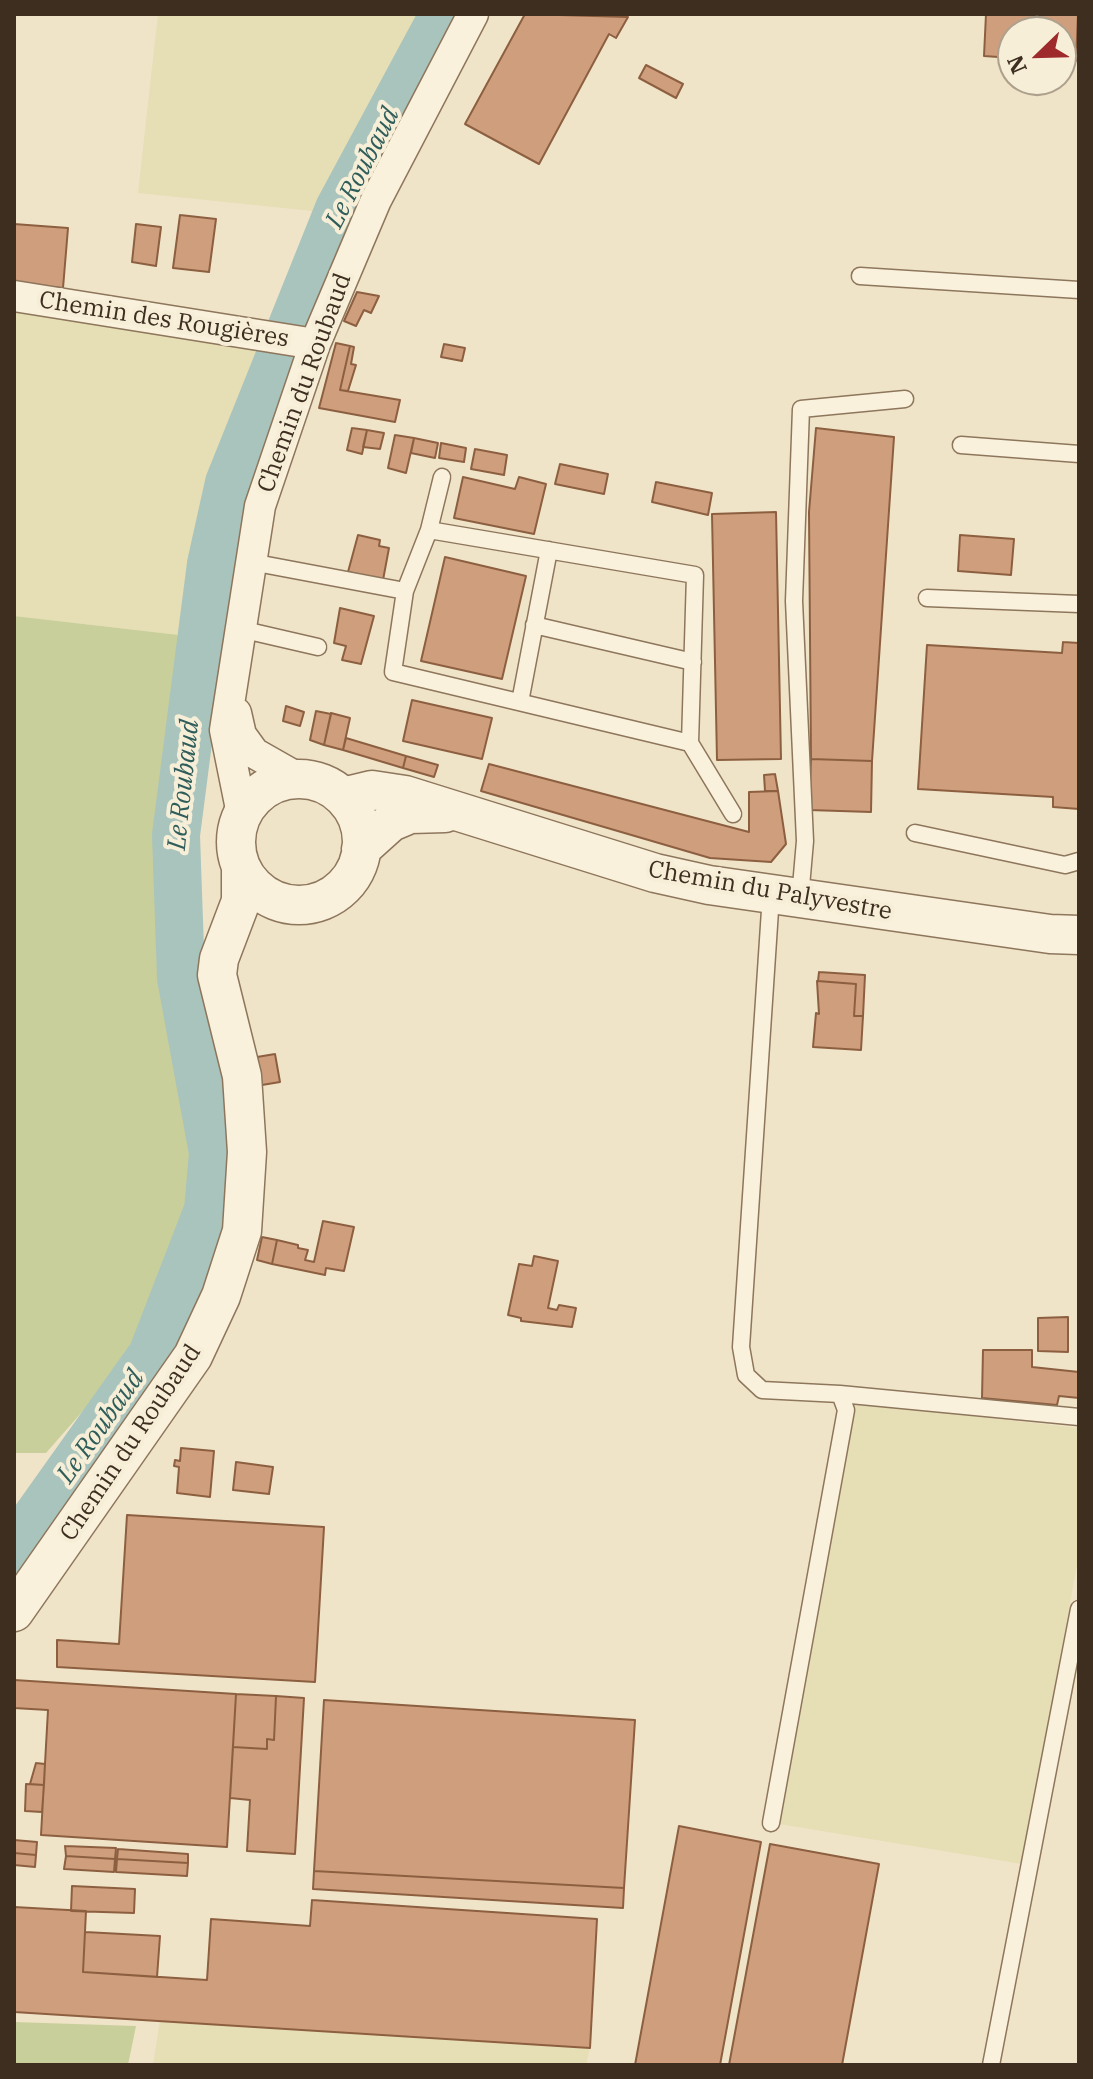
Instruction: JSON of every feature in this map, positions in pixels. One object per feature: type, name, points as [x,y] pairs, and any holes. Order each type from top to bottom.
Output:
[{"type":"street","name":"Chemin du Roubaud","points":[[242,814],[225,730],[260,506],[308,343],[376,200],[473,14]]},
{"type":"street","name":"Chemin des Rougières","points":[[14,296],[308,343]]},
{"type":"street","name":"Chemin du Roubaud","points":[[231,683],[245,744],[269,764],[298,778]]},
{"type":"street","points":[[298,778],[317,781],[343,797],[358,817],[361,849],[352,877],[339,892],[321,902],[301,906],[281,903],[262,894],[241,868],[235,840],[242,814],[263,789],[280,781],[298,778]]},
{"type":"street","name":"Chemin du Palyvestre","points":[[343,797],[385,791],[655,873],[785,897],[1079,935]]},
{"type":"street","name":"Chemin du Palyvestre","points":[[361,849],[391,822],[410,814],[431,811],[468,817]]},
{"type":"street","name":"Chemin du Roubaud","points":[[14,1612],[193,1356],[221,1296],[242,1231],[247,1152],[242,1076],[233,1028],[217,975],[219,959],[241,901],[241,868]]},
{"type":"street","name":"Chemin du Roubaud","points":[[233,1028],[232,976],[238,955],[253,931],[263,922],[301,906]]},
{"type":"lane","points":[[860,276],[1079,290]]},
{"type":"lane","points":[[905,399],[801,409],[794,601],[805,841],[785,897],[741,1347],[746,1375],[762,1390],[840,1394],[1079,1417]]},
{"type":"lane","points":[[961,445],[1079,454]]},
{"type":"lane","points":[[442,477],[429,530],[405,591],[393,672],[690,743]]},
{"type":"lane","points":[[429,530],[695,575],[690,743],[733,814]]},
{"type":"lane","points":[[520,702],[549,550]]},
{"type":"lane","points":[[251,562],[405,591]]},
{"type":"lane","points":[[927,598],[1079,604]]},
{"type":"lane","points":[[534,625],[693,662]]},
{"type":"lane","points":[[240,629],[318,647]]},
{"type":"lane","points":[[915,833],[1065,865],[1079,861]]},
{"type":"lane","points":[[771,1823],[846,1410],[840,1394]]},
{"type":"lane","points":[[991,2065],[1079,1609]]},
{"type":"shaded area","points":[[158,14],[428,14],[322,212],[138,193]]},
{"type":"shaded area","points":[[14,305],[269,348],[216,460],[179,635],[14,616]]},
{"type":"shaded area","points":[[854,1403],[1079,1428],[1079,1554],[1022,1864],[779,1824]]},
{"type":"shaded area","points":[[160,2020],[590,2048],[586,2065],[153,2065]]},
{"type":"green space","points":[[14,616],[179,635],[158,851],[173,986],[201,1142],[193,1203],[138,1348],[46,1453],[14,1453]]},
{"type":"green space","points":[[14,2022],[136,2026],[128,2065],[14,2065]]},
{"type":"building","points":[[525,14],[628,17],[616,38],[609,34],[539,164],[465,124]]},
{"type":"building","points":[[986,14],[1078,14],[1077,38],[1077,16],[997,16],[997,57],[984,56]]},
{"type":"building","points":[[646,65],[683,84],[676,98],[639,78]]},
{"type":"building","points":[[180,215],[216,219],[209,272],[173,268]]},
{"type":"building","points":[[14,224],[68,228],[63,288],[14,284]]},
{"type":"building","points":[[136,224],[161,227],[156,266],[132,262]]},
{"type":"building","points":[[357,292],[379,296],[371,313],[364,310],[356,326],[344,321]]},
{"type":"building","points":[[336,343],[350,346],[340,390],[400,400],[395,422],[319,408]]},
{"type":"building","points":[[444,344],[465,348],[462,361],[441,357]]},
{"type":"building","points":[[350,346],[354,347],[351,364],[356,365],[348,391],[340,390]]},
{"type":"building","points":[[352,428],[367,430],[362,454],[347,450]]},
{"type":"building","points":[[816,428],[894,437],[872,761],[811,759],[809,512]]},
{"type":"building","points":[[367,430],[384,433],[380,449],[363,447]]},
{"type":"building","points":[[395,435],[414,438],[406,473],[388,468]]},
{"type":"building","points":[[414,438],[438,443],[435,458],[411,453]]},
{"type":"building","points":[[441,443],[466,448],[464,462],[439,458]]},
{"type":"building","points":[[475,449],[507,455],[504,475],[471,469]]},
{"type":"building","points":[[560,464],[608,474],[604,494],[555,484]]},
{"type":"building","points":[[463,477],[515,489],[519,477],[546,484],[534,534],[454,518]]},
{"type":"building","points":[[656,482],[712,493],[708,515],[652,502]]},
{"type":"building","points":[[776,512],[781,759],[717,760],[712,514]]},
{"type":"building","points":[[358,535],[380,540],[379,546],[389,548],[383,580],[348,572]]},
{"type":"building","points":[[960,535],[1014,539],[1011,575],[958,571]]},
{"type":"building","points":[[445,557],[526,576],[502,679],[421,661]]},
{"type":"building","points":[[340,608],[374,616],[361,664],[342,660],[346,646],[334,643]]},
{"type":"building","points":[[1063,642],[1079,643],[1079,809],[1053,807],[1053,797],[918,789],[927,645],[1062,653]]},
{"type":"building","points":[[412,700],[492,718],[482,759],[403,741]]},
{"type":"building","points":[[286,706],[304,712],[300,726],[283,721]]},
{"type":"building","points":[[316,711],[331,714],[324,745],[310,740]]},
{"type":"building","points":[[331,713],[350,718],[343,750],[324,745]]},
{"type":"building","points":[[346,738],[406,756],[403,768],[343,750]]},
{"type":"building","points":[[406,756],[438,765],[434,777],[403,768]]},
{"type":"building","points":[[811,759],[872,761],[871,812],[809,810]]},
{"type":"building","points":[[489,764],[749,832],[749,792],[778,791],[786,844],[771,862],[710,858],[481,791]]},
{"type":"building","points":[[775,774],[778,791],[765,791],[764,775]]},
{"type":"building","points":[[819,972],[865,975],[863,1016],[854,1016],[856,984],[818,981]]},
{"type":"building","points":[[817,981],[856,984],[854,1016],[863,1016],[861,1050],[813,1047],[816,1013],[819,1014]]},
{"type":"building","points":[[275,1054],[280,1082],[262,1085],[257,1057]]},
{"type":"building","points":[[323,1221],[354,1227],[344,1271],[326,1268],[325,1275],[272,1264],[277,1240],[308,1250],[305,1260],[314,1262]]},
{"type":"building","points":[[262,1237],[277,1240],[272,1264],[257,1260]]},
{"type":"building","points":[[534,1256],[558,1261],[548,1308],[557,1310],[559,1305],[576,1308],[572,1327],[521,1321],[521,1318],[508,1315],[519,1264],[532,1266]]},
{"type":"building","points":[[1068,1317],[1068,1352],[1038,1351],[1038,1318]]},
{"type":"building","points":[[983,1350],[1032,1350],[1032,1367],[1079,1372],[1079,1398],[1059,1396],[1057,1405],[982,1398]]},
{"type":"building","points":[[181,1448],[214,1451],[210,1497],[177,1493],[179,1467],[174,1466],[175,1460],[180,1461]]},
{"type":"building","points":[[236,1462],[273,1467],[269,1494],[233,1490]]},
{"type":"building","points":[[127,1515],[324,1527],[315,1682],[57,1667],[57,1640],[119,1644]]},
{"type":"building","points":[[14,1680],[236,1694],[227,1847],[41,1835],[48,1710],[14,1708]]},
{"type":"building","points":[[236,1694],[276,1696],[274,1740],[267,1739],[267,1749],[233,1747]]},
{"type":"building","points":[[276,1696],[304,1698],[295,1854],[247,1851],[250,1800],[230,1798],[233,1747],[267,1749],[267,1739],[274,1740]]},
{"type":"building","points":[[324,1700],[635,1720],[624,1888],[314,1871]]},
{"type":"building","points":[[36,1763],[45,1764],[44,1785],[30,1784]]},
{"type":"building","points":[[26,1784],[44,1785],[42,1812],[25,1811]]},
{"type":"building","points":[[679,1826],[761,1842],[720,2065],[635,2065]]},
{"type":"building","points":[[14,1840],[37,1842],[36,1855],[14,1853]]},
{"type":"building","points":[[770,1844],[879,1864],[842,2065],[729,2065]]},
{"type":"building","points":[[65,1846],[116,1848],[115,1859],[66,1856]]},
{"type":"building","points":[[118,1849],[188,1854],[188,1863],[117,1859]]},
{"type":"building","points":[[14,1853],[36,1855],[35,1867],[14,1865]]},
{"type":"building","points":[[66,1856],[115,1859],[114,1872],[64,1869]]},
{"type":"building","points":[[117,1859],[188,1863],[187,1876],[116,1872]]},
{"type":"building","points":[[314,1871],[624,1888],[623,1908],[313,1889]]},
{"type":"building","points":[[72,1886],[135,1889],[134,1913],[71,1911]]},
{"type":"building","points":[[312,1900],[597,1919],[590,2048],[14,2012],[14,1907],[86,1911],[83,1972],[207,1980],[211,1919],[310,1926]]},
{"type":"building","points":[[85,1932],[160,1936],[157,1977],[83,1972]]},
{"type":"waterway","name":"Le Roubaud","points":[[14,1549],[152,1355],[208,1210],[213,1153],[181,978],[176,835],[211,564],[229,483],[339,209],[444,14]]}]
